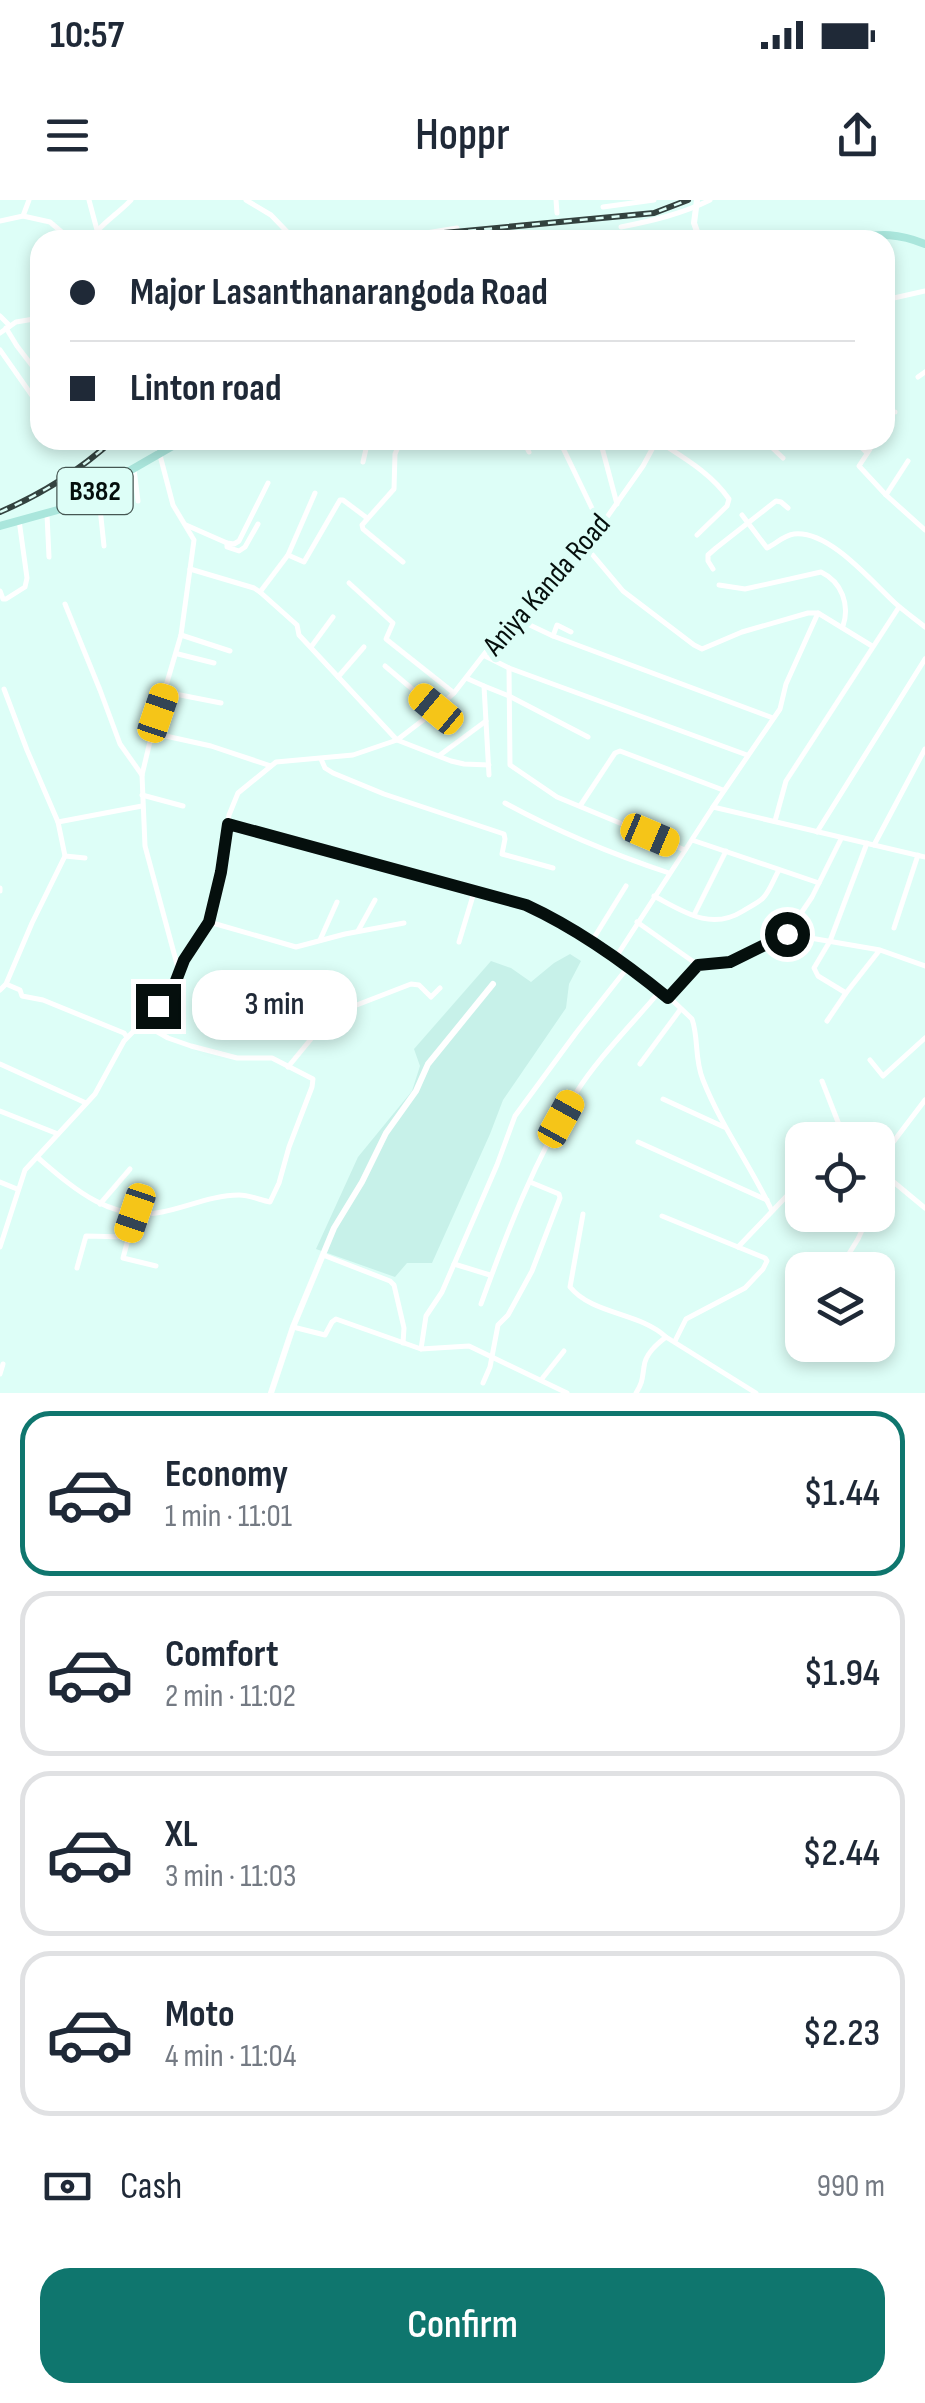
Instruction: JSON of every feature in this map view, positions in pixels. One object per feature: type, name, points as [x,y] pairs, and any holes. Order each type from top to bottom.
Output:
[{"type":"main road","points":[[895,235],[925,244]]},
{"type":"main road","name":"B382","points":[[0,526],[66,508],[166,450]]},
{"type":"street","points":[[23,216],[29,200]]},
{"type":"street","points":[[89,200],[97,230],[131,200]]},
{"type":"street","points":[[246,200],[271,215],[285,230]]},
{"type":"street","points":[[556,200],[557,213]]},
{"type":"street","points":[[602,207],[652,200]]},
{"type":"street","points":[[620,227],[656,220],[710,200]]},
{"type":"street","points":[[696,204],[696,230]]},
{"type":"street","points":[[0,221],[23,216],[50,222],[59,230]]},
{"type":"street","points":[[445,230],[457,228]]},
{"type":"street","points":[[895,298],[925,291]]},
{"type":"street","points":[[0,316],[30,364]]},
{"type":"street","points":[[5,329],[30,321]]},
{"type":"street","points":[[0,350],[30,393]]},
{"type":"street","points":[[918,377],[925,372]]},
{"type":"street","points":[[160,450],[173,505],[194,540],[182,635],[142,775],[142,806],[151,870],[179,970]]},
{"type":"street","points":[[363,462],[366,450]]},
{"type":"street","points":[[396,450],[394,489],[362,525],[403,562]]},
{"type":"street","points":[[564,450],[601,526]]},
{"type":"street","points":[[603,450],[617,504]]},
{"type":"street","name":"Aniya Kanda Road","points":[[271,766],[276,762],[353,755],[397,740],[436,709],[454,693],[514,618],[586,548],[652,450]]},
{"type":"street","points":[[672,450],[702,470],[729,499],[697,536]]},
{"type":"street","points":[[774,450],[782,458]]},
{"type":"street","points":[[863,450],[867,454]]},
{"type":"street","points":[[870,450],[859,466],[925,529]]},
{"type":"street","points":[[886,495],[908,461]]},
{"type":"street","points":[[134,468],[138,500]]},
{"type":"street","points":[[120,476],[125,497]]},
{"type":"street","points":[[184,524],[234,544],[268,483]]},
{"type":"street","points":[[98,488],[104,546]]},
{"type":"street","points":[[260,592],[288,556],[315,494]]},
{"type":"street","points":[[304,562],[340,500],[367,518]]},
{"type":"street","points":[[713,569],[708,555],[776,500],[788,508]]},
{"type":"street","points":[[46,513],[49,556]]},
{"type":"street","points":[[742,515],[767,548],[797,534],[831,546],[925,627]]},
{"type":"street","points":[[0,591],[6,599],[25,587],[18,519]]},
{"type":"street","points":[[227,543],[239,551],[258,524]]},
{"type":"street","points":[[586,548],[624,592],[702,649],[742,632],[808,613],[818,613],[872,646]]},
{"type":"street","points":[[288,556],[314,566]]},
{"type":"street","points":[[190,569],[260,592],[296,624],[310,648],[397,740],[464,764],[488,766]]},
{"type":"street","points":[[718,585],[745,590],[821,572],[837,584],[846,606],[843,626]]},
{"type":"street","points":[[349,583],[394,623],[386,639],[454,693]]},
{"type":"street","points":[[64,604],[120,744],[142,775]]},
{"type":"street","points":[[774,821],[786,781],[900,607]]},
{"type":"street","points":[[616,957],[780,710],[786,684],[818,613]]},
{"type":"street","points":[[310,648],[333,618]]},
{"type":"street","points":[[514,618],[774,718]]},
{"type":"street","points":[[553,636],[558,625],[571,632]]},
{"type":"street","points":[[182,635],[230,650]]},
{"type":"street","points":[[338,677],[364,647]]},
{"type":"street","points":[[177,654],[214,664]]},
{"type":"street","points":[[485,656],[747,755]]},
{"type":"street","points":[[817,832],[925,659]]},
{"type":"street","points":[[386,666],[436,709]]},
{"type":"street","points":[[509,668],[510,765],[557,797],[686,850]]},
{"type":"street","points":[[466,678],[588,737]]},
{"type":"street","points":[[484,686],[489,775]]},
{"type":"street","points":[[0,990],[65,856],[58,822],[4,690]]},
{"type":"street","points":[[166,692],[220,703]]},
{"type":"street","points":[[439,756],[486,721]]},
{"type":"street","points":[[152,733],[211,746],[271,766]]},
{"type":"street","points":[[846,993],[814,972],[870,844],[925,749]]},
{"type":"street","points":[[580,806],[620,751],[724,790]]},
{"type":"street","points":[[321,759],[333,773],[384,794],[504,834],[502,854],[553,868]]},
{"type":"street","points":[[0,1247],[26,1170],[86,1104],[127,1037],[174,986],[189,950],[209,922],[238,793],[271,766]]},
{"type":"street","points":[[142,795],[183,806]]},
{"type":"street","points":[[505,803],[552,829],[669,873]]},
{"type":"street","points":[[58,822],[142,806]]},
{"type":"street","points":[[713,807],[922,856],[894,928]]},
{"type":"street","points":[[228,824],[526,905],[565,924],[616,957],[692,1020],[699,1068],[726,1128],[772,1211]]},
{"type":"street","points":[[638,922],[698,965],[730,962],[787,934],[842,839]]},
{"type":"street","points":[[692,840],[819,883]]},
{"type":"street","points":[[694,915],[726,851]]},
{"type":"street","points":[[65,856],[85,858]]},
{"type":"street","points":[[654,896],[708,921],[733,917],[763,898],[778,870]]},
{"type":"street","points":[[592,941],[626,886]]},
{"type":"street","points":[[458,942],[475,890]]},
{"type":"street","points":[[358,932],[375,900]]},
{"type":"street","points":[[320,941],[337,902]]},
{"type":"street","points":[[209,922],[296,947],[404,923]]},
{"type":"street","points":[[787,934],[880,950],[925,966]]},
{"type":"street","points":[[827,1021],[880,950]]},
{"type":"street","points":[[668,998],[698,965]]},
{"type":"street","points":[[420,1349],[426,1316],[442,1292],[515,1116],[628,967]]},
{"type":"street","points":[[6,984],[20,990],[22,996],[43,1000],[127,1037]]},
{"type":"street","points":[[288,1068],[336,1013],[411,984],[419,985],[431,997],[440,988]]},
{"type":"street","points":[[271,1393],[334,1228],[386,1134],[416,1091],[428,1064],[493,984]]},
{"type":"street","points":[[480,1304],[544,1149],[578,1089],[660,991]]},
{"type":"street","points":[[640,1064],[681,1009]]},
{"type":"street","points":[[36,1157],[90,1200],[135,1213],[161,1213],[240,1195],[270,1202],[313,1080],[272,1058],[237,1058],[192,1046],[142,1023]]},
{"type":"street","points":[[870,1060],[884,1076],[925,1038]]},
{"type":"street","points":[[0,1064],[86,1104]]},
{"type":"street","points":[[822,1081],[837,1122]]},
{"type":"street","points":[[663,1099],[726,1128]]},
{"type":"street","points":[[895,1141],[925,1100]]},
{"type":"street","points":[[0,1111],[58,1134]]},
{"type":"street","points":[[638,1142],[767,1200]]},
{"type":"street","points":[[100,1204],[130,1169]]},
{"type":"street","points":[[0,1182],[17,1190]]},
{"type":"street","points":[[483,1383],[498,1325],[508,1315],[532,1270],[560,1198],[559,1194],[530,1182]]},
{"type":"street","points":[[895,1184],[924,1204]]},
{"type":"street","points":[[738,1247],[785,1198]]},
{"type":"street","points":[[135,1213],[122,1258],[156,1266]]},
{"type":"street","points":[[583,1214],[572,1292],[646,1324],[756,1393]]},
{"type":"street","points":[[662,1216],[767,1262],[735,1294],[686,1319],[675,1341]]},
{"type":"street","points":[[77,1268],[86,1236],[126,1237]]},
{"type":"street","points":[[323,1255],[394,1285],[404,1344]]},
{"type":"street","points":[[454,1264],[491,1276]]},
{"type":"street","points":[[293,1328],[326,1336],[336,1319],[420,1349],[470,1346],[567,1393]]},
{"type":"street","points":[[636,1393],[644,1382],[646,1358],[666,1337]]},
{"type":"street","points":[[541,1380],[564,1351]]},
{"type":"street","points":[[0,1374],[3,1364]]},
{"type":"shaded area","points":[[570,954],[581,961],[569,984],[566,1008],[503,1100],[432,1263],[407,1263],[395,1277],[316,1249],[358,1157],[412,1091],[420,1066],[414,1049],[491,961],[511,968],[531,982]]},
{"type":"railway","points":[[475,230],[654,213],[688,200]]},
{"type":"railway","points":[[0,512],[60,481],[101,450]]},
{"type":"route","points":[[158,1006],[174,986],[184,960],[209,922],[228,824],[526,905],[592,941],[668,998],[698,965],[730,962],[787,934]]}]
